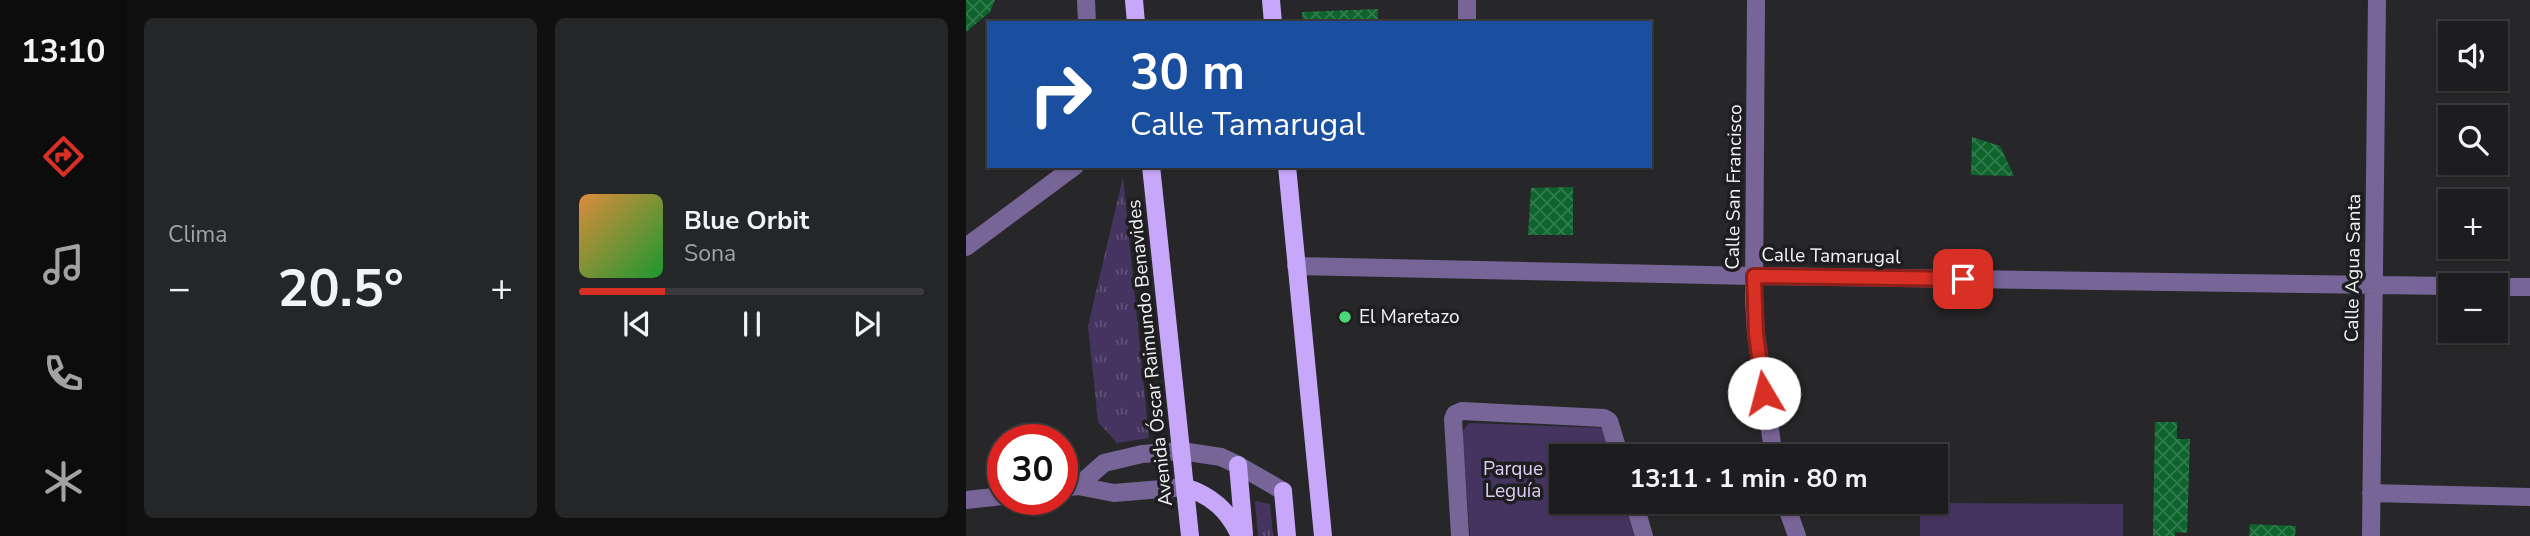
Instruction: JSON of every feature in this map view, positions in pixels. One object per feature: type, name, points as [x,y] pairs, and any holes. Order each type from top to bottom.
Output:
[{"type":"main road","points":[[1134,0],[1136,21]]},
{"type":"main road","points":[[1271,0],[1273,21]]},
{"type":"main road","name":"Avenida Óscar Raimundo Benavides","points":[[1152,168],[1190,536]]},
{"type":"main road","points":[[1287,168],[1323,536]]},
{"type":"main road","points":[[1238,465],[1242,536]]},
{"type":"main road","points":[[1185,487],[1217,502],[1242,536]]},
{"type":"main road","points":[[1283,491],[1287,536]]},
{"type":"street","points":[[1086,0],[1087,21]]},
{"type":"street","points":[[1467,0],[1467,21]]},
{"type":"street","name":"Calle San Francisco","points":[[1756,0],[1756,334],[1772,444]]},
{"type":"street","name":"Calle Agua Santa","points":[[2371,536],[2377,0]]},
{"type":"street","points":[[966,247],[1072,168]]},
{"type":"street","name":"Calle Tamarugal","points":[[1296,266],[2438,286]]},
{"type":"street","points":[[2508,287],[2530,287]]},
{"type":"street","points":[[1460,536],[1453,419],[1455,414],[1462,411],[1604,418],[1609,421],[1616,444]]},
{"type":"street","points":[[1078,481],[1104,463],[1142,454],[1181,451],[1221,457],[1283,491]]},
{"type":"street","points":[[1078,488],[1115,492],[1185,487]]},
{"type":"street","points":[[2371,493],[2530,497]]},
{"type":"street","points":[[966,500],[987,498]]},
{"type":"street","points":[[1639,514],[1644,536]]},
{"type":"street","points":[[1789,514],[1797,536]]},
{"type":"green space","points":[[1123,177],[1149,438],[1117,443],[1098,422],[1088,326]]},
{"type":"green space","name":"Parque Leguía","points":[[1469,423],[1605,428],[1609,444],[1549,444],[1549,514],[1628,514],[1634,536],[1470,536],[1462,432]]},
{"type":"green space","points":[[1255,501],[1270,504],[1273,536],[1258,536]]},
{"type":"green space","points":[[1948,503],[2123,504],[2123,536],[1920,536],[1920,514],[1948,514]]},
{"type":"building","points":[[966,0],[995,0],[990,12],[966,32]]},
{"type":"building","points":[[1378,9],[1378,21],[1303,21],[1302,12]]},
{"type":"building","points":[[1972,137],[2000,146],[2014,176],[1971,175]]},
{"type":"building","points":[[1573,187],[1573,235],[1528,235],[1531,188]]},
{"type":"building","points":[[2155,422],[2177,422],[2177,439],[2190,439],[2187,533],[2175,532],[2175,536],[2153,536]]},
{"type":"building","points":[[2250,524],[2296,526],[2295,536],[2249,536]]},
{"type":"place","name":"El Maretazo","points":[[1345,317]]},
{"type":"route","points":[[1764,393],[1756,334],[1754,276],[1963,279]]}]
